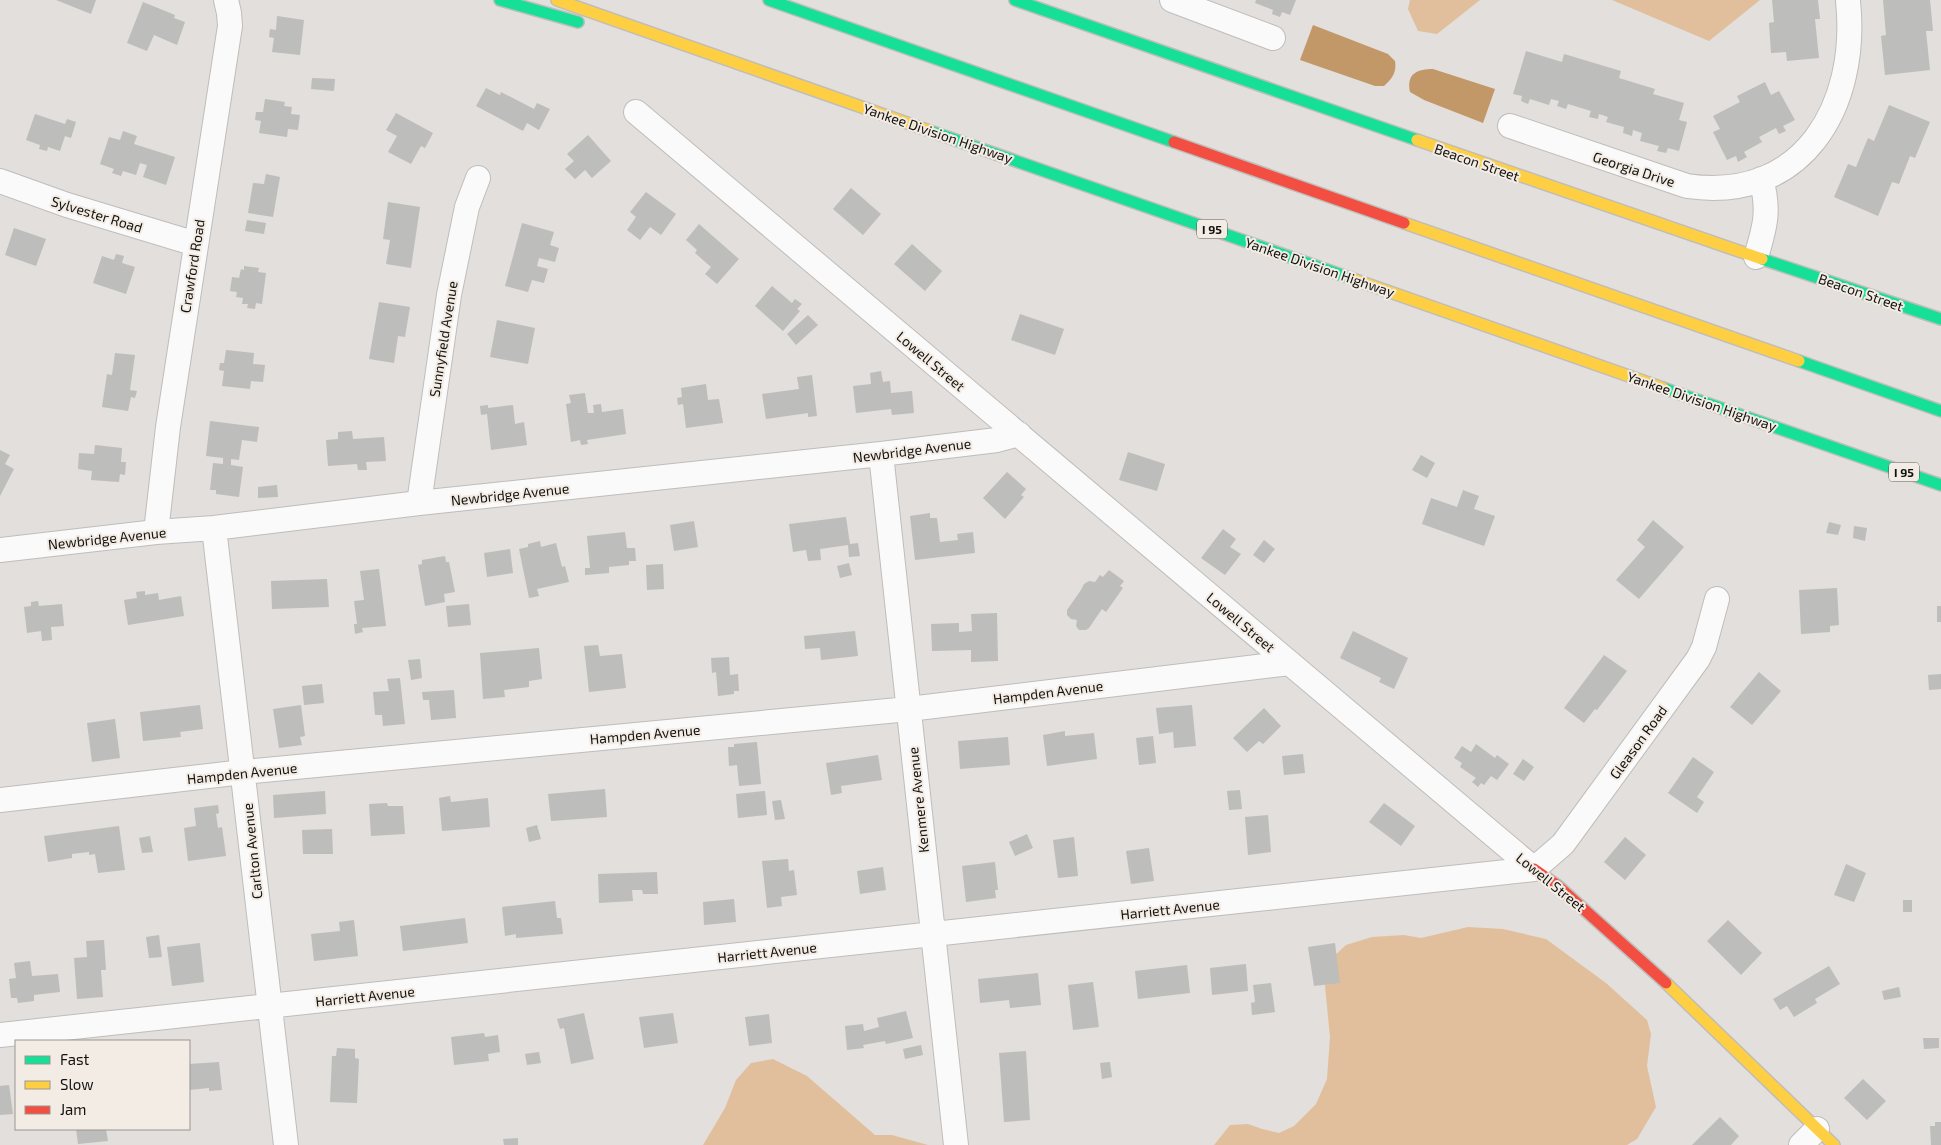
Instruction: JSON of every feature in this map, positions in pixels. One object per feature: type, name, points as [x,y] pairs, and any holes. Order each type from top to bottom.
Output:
[{"type":"main road","points":[[500,0],[585,24]]},
{"type":"main road","name":"Yankee Division Highway","points":[[557,0],[1941,485]]},
{"type":"main road","points":[[769,0],[1941,411]]},
{"type":"main road","name":"Beacon Street","points":[[1018,0],[1258,86],[1941,319]]},
{"type":"main road","points":[[604,29],[776,76]]},
{"type":"main road","name":"Lowell Street","points":[[1534,869],[1558,886],[1595,918],[1725,1039],[1809,1137],[1834,1145]]},
{"type":"street","name":"Crawford Road","points":[[156,532],[168,427],[230,26],[226,0]]},
{"type":"street","points":[[1172,0],[1273,38]]},
{"type":"street","name":"Georgia Drive","points":[[1510,126],[1687,186],[1726,188],[1761,178],[1776,172],[1799,158],[1817,138],[1829,117],[1842,84],[1847,64],[1851,33],[1848,1]]},
{"type":"street","name":"Lowell Street","points":[[636,112],[1534,869]]},
{"type":"street","name":"Sunnyfield Avenue","points":[[419,503],[449,295],[467,208],[478,178]]},
{"type":"street","points":[[1756,257],[1767,217],[1766,200],[1761,178]]},
{"type":"street","name":"Sylvester Road","points":[[0,181],[67,205],[196,244]]},
{"type":"street","name":"Newbridge Avenue","points":[[1,549],[156,532],[214,528],[419,503],[881,454],[997,440],[1019,434]]},
{"type":"street","name":"Kenmere Avenue","points":[[881,454],[956,1145]]},
{"type":"street","name":"Carlton Avenue","points":[[214,528],[286,1145]]},
{"type":"street","name":"Gleason Road","points":[[1534,869],[1563,844],[1698,659],[1704,647],[1717,599]]},
{"type":"street","name":"Hampden Avenue","points":[[0,800],[243,772],[908,709],[1290,663]]},
{"type":"street","name":"Harriett Avenue","points":[[0,1036],[1534,869]]},
{"type":"shaded area","points":[[1410,0],[1480,0],[1437,34],[1418,31],[1408,9]]},
{"type":"shaded area","points":[[1612,0],[1760,0],[1709,41]]},
{"type":"shaded area","points":[[1313,25],[1388,54],[1395,61],[1395,72],[1392,78],[1384,86],[1375,86],[1300,60]]},
{"type":"shaded area","points":[[1433,69],[1495,89],[1483,123],[1424,100],[1410,92],[1410,80],[1414,73]]},
{"type":"shaded area","points":[[1468,927],[1503,929],[1546,939],[1606,983],[1647,1020],[1651,1034],[1647,1066],[1656,1107],[1637,1139],[1627,1145],[1214,1145],[1230,1125],[1248,1124],[1279,1133],[1294,1126],[1316,1104],[1327,1079],[1330,1037],[1325,986],[1332,958],[1346,945],[1372,937],[1404,935],[1421,938]]},
{"type":"shaded area","points":[[773,1059],[807,1076],[875,1135],[892,1135],[928,1145],[703,1145],[725,1108],[736,1080],[751,1063]]},
{"type":"building","points":[[56,0],[96,0],[91,14]]},
{"type":"building","points":[[1256,0],[1296,0],[1290,15],[1282,12],[1280,17],[1272,14],[1273,10],[1255,3]]},
{"type":"building","points":[[1772,0],[1818,0],[1820,19],[1815,19],[1819,58],[1787,61],[1786,52],[1771,53],[1769,23],[1774,22]]},
{"type":"building","points":[[1883,0],[1930,0],[1933,31],[1926,31],[1930,70],[1885,75],[1881,36],[1886,35]]},
{"type":"building","points":[[143,2],[175,15],[174,18],[185,22],[177,45],[154,35],[147,51],[127,43]]},
{"type":"building","points":[[277,16],[304,20],[300,55],[272,52],[274,38],[269,37],[270,29],[276,30]]},
{"type":"building","points":[[1526,51],[1562,62],[1564,54],[1621,71],[1619,78],[1655,89],[1653,94],[1684,103],[1679,120],[1687,122],[1679,151],[1668,148],[1666,153],[1657,151],[1659,146],[1640,141],[1642,133],[1633,130],[1632,136],[1623,133],[1624,127],[1606,122],[1608,117],[1599,114],[1598,119],[1589,117],[1591,111],[1568,104],[1566,109],[1557,106],[1559,101],[1551,99],[1549,105],[1530,99],[1528,104],[1521,101],[1522,96],[1513,94]]},
{"type":"building","points":[[312,78],[335,79],[334,91],[311,89]]},
{"type":"building","points":[[1765,82],[1771,95],[1779,91],[1795,120],[1783,126],[1786,131],[1779,134],[1776,128],[1759,137],[1762,142],[1744,152],[1747,157],[1738,162],[1736,156],[1727,160],[1713,132],[1720,129],[1713,116],[1740,102],[1737,96]]},
{"type":"building","points":[[486,88],[500,95],[501,92],[534,109],[537,103],[550,109],[539,130],[527,123],[523,131],[476,106]]},
{"type":"building","points":[[265,99],[285,102],[284,106],[292,107],[291,114],[300,115],[298,130],[288,129],[287,137],[259,133],[261,121],[255,120],[256,112],[263,112]]},
{"type":"building","points":[[1889,105],[1930,122],[1915,158],[1910,156],[1899,184],[1892,182],[1878,216],[1834,197],[1848,164],[1856,167],[1868,138],[1874,141]]},
{"type":"building","points":[[396,113],[433,133],[425,148],[421,146],[411,164],[388,152],[397,136],[386,130]]},
{"type":"building","points":[[35,114],[65,124],[67,119],[76,122],[71,138],[65,136],[60,151],[48,147],[47,151],[39,149],[40,145],[26,140]]},
{"type":"building","points":[[123,131],[137,136],[134,144],[175,157],[166,185],[143,177],[147,165],[140,163],[136,175],[123,171],[121,176],[112,173],[114,169],[100,164],[109,137],[120,140]]},
{"type":"building","points":[[588,135],[611,161],[592,178],[585,170],[575,179],[565,169],[574,161],[567,154]]},
{"type":"building","points":[[266,174],[280,177],[273,217],[248,213],[253,183],[264,184]]},
{"type":"building","points":[[851,188],[881,214],[863,235],[833,209]]},
{"type":"building","points":[[646,192],[676,214],[661,235],[650,227],[640,240],[627,230],[636,217],[630,212]]},
{"type":"building","points":[[388,202],[420,207],[411,268],[386,264],[390,240],[383,239]]},
{"type":"building","points":[[247,220],[266,223],[264,234],[245,231]]},
{"type":"building","points":[[522,223],[554,232],[550,245],[559,248],[555,262],[539,258],[537,266],[548,269],[544,283],[532,280],[528,292],[505,286]]},
{"type":"building","points":[[699,224],[739,259],[717,284],[705,274],[711,267],[695,253],[697,250],[686,240]]},
{"type":"building","points":[[14,228],[46,239],[36,266],[5,255]]},
{"type":"building","points":[[912,244],[942,271],[925,291],[894,264]]},
{"type":"building","points":[[116,254],[124,256],[122,263],[135,267],[126,294],[93,283],[102,256],[114,260]]},
{"type":"building","points":[[244,266],[259,268],[258,272],[266,273],[262,304],[256,303],[255,309],[247,308],[248,304],[242,304],[243,298],[236,297],[237,292],[230,291],[232,277],[239,278],[241,269],[244,270]]},
{"type":"building","points":[[772,286],[792,303],[795,299],[802,304],[797,309],[800,311],[783,331],[755,306]]},
{"type":"building","points":[[379,302],[410,307],[405,337],[398,336],[394,363],[369,359]]},
{"type":"building","points":[[1020,314],[1064,329],[1055,355],[1011,340]]},
{"type":"building","points":[[808,315],[818,325],[796,345],[787,334]]},
{"type":"building","points":[[497,320],[535,328],[528,364],[490,357]]},
{"type":"building","points":[[226,350],[254,353],[253,364],[265,365],[263,382],[251,381],[250,389],[222,386],[224,371],[219,370],[220,363],[224,363]]},
{"type":"building","points":[[115,353],[135,355],[130,390],[137,391],[135,398],[131,397],[128,411],[102,407],[107,374],[112,375]]},
{"type":"building","points":[[881,371],[883,382],[890,381],[891,393],[912,391],[914,413],[892,415],[891,409],[856,413],[853,386],[871,384],[870,373]]},
{"type":"building","points":[[812,375],[817,416],[808,417],[808,413],[766,419],[762,394],[799,389],[797,377]]},
{"type":"building","points":[[706,384],[708,400],[719,399],[723,423],[686,428],[683,404],[678,405],[677,398],[682,397],[681,388]]},
{"type":"building","points":[[585,393],[588,413],[594,413],[593,405],[601,404],[602,412],[623,409],[626,434],[587,440],[588,444],[581,445],[580,440],[571,442],[566,404],[571,403],[569,395]]},
{"type":"building","points":[[488,405],[488,408],[513,405],[515,424],[524,422],[527,445],[491,450],[487,414],[481,415],[480,406]]},
{"type":"building","points":[[210,421],[259,427],[257,442],[242,440],[239,460],[231,459],[231,465],[243,467],[239,497],[216,494],[216,490],[210,490],[213,463],[223,464],[223,458],[206,456]]},
{"type":"building","points":[[352,431],[353,439],[384,437],[386,461],[366,462],[367,470],[358,470],[357,464],[328,466],[326,440],[338,439],[338,432]]},
{"type":"building","points":[[95,445],[122,448],[121,462],[126,462],[125,475],[120,474],[119,482],[91,480],[92,471],[78,469],[79,453],[94,454]]},
{"type":"building","points":[[0,450],[10,455],[5,464],[14,469],[0,496]]},
{"type":"building","points":[[1128,452],[1165,464],[1157,491],[1119,480]]},
{"type":"building","points":[[1421,455],[1435,463],[1427,478],[1412,470]]},
{"type":"building","points":[[1007,472],[1026,489],[1021,495],[1024,497],[1005,519],[983,498]]},
{"type":"building","points":[[277,485],[278,497],[258,498],[258,487]]},
{"type":"building","points":[[1463,490],[1479,496],[1474,509],[1495,516],[1484,546],[1422,524],[1431,498],[1457,507]]},
{"type":"building","points":[[930,513],[930,518],[937,518],[940,542],[958,540],[957,534],[973,532],[975,553],[915,560],[910,516]]},
{"type":"building","points":[[846,517],[850,544],[858,543],[860,556],[849,557],[848,545],[820,549],[821,560],[808,561],[806,550],[793,552],[789,524]]},
{"type":"building","points":[[1653,520],[1684,547],[1639,599],[1616,580],[1645,547],[1637,540]]},
{"type":"building","points":[[694,521],[698,547],[674,551],[670,525]]},
{"type":"building","points":[[1829,522],[1841,525],[1838,535],[1826,533]]},
{"type":"building","points":[[1854,526],[1867,528],[1865,541],[1853,538]]},
{"type":"building","points":[[1223,529],[1236,539],[1230,547],[1241,554],[1225,575],[1201,558]]},
{"type":"building","points":[[625,532],[627,548],[635,548],[636,561],[629,561],[629,565],[609,567],[609,573],[585,575],[585,568],[590,568],[587,536]]},
{"type":"building","points":[[1264,540],[1275,549],[1264,563],[1253,555]]},
{"type":"building","points":[[540,541],[541,547],[556,543],[562,567],[565,566],[569,582],[537,589],[539,596],[529,598],[519,549]]},
{"type":"building","points":[[510,549],[513,573],[487,577],[484,553]]},
{"type":"building","points":[[445,556],[446,562],[449,562],[455,592],[444,594],[445,602],[425,606],[418,565],[422,564],[422,560]]},
{"type":"building","points":[[849,563],[852,575],[840,578],[837,566]]},
{"type":"building","points":[[663,564],[664,589],[647,590],[646,565]]},
{"type":"building","points":[[379,569],[386,626],[362,628],[363,632],[355,634],[354,624],[357,624],[354,601],[364,600],[360,571]]},
{"type":"building","points":[[1109,570],[1124,581],[1120,586],[1123,588],[1106,612],[1102,609],[1089,628],[1079,630],[1076,626],[1077,620],[1071,619],[1067,615],[1067,610],[1084,584],[1089,581],[1095,582],[1100,575],[1103,577]]},
{"type":"building","points":[[327,579],[329,607],[272,609],[271,581]]},
{"type":"building","points":[[1837,588],[1839,625],[1830,626],[1830,632],[1801,634],[1799,590]]},
{"type":"building","points":[[145,591],[145,595],[158,593],[159,600],[181,596],[184,616],[128,625],[124,600],[137,598],[136,592]]},
{"type":"building","points":[[38,601],[39,606],[62,604],[64,626],[51,627],[52,640],[42,641],[41,631],[27,633],[24,607],[31,606],[31,602]]},
{"type":"building","points":[[469,604],[471,625],[448,627],[446,606]]},
{"type":"building","points":[[1937,606],[1941,606],[1941,622],[1937,622]]},
{"type":"building","points":[[997,613],[998,661],[971,662],[971,650],[932,651],[931,624],[959,623],[959,632],[972,631],[971,614]]},
{"type":"building","points":[[855,631],[858,656],[821,660],[820,648],[805,649],[804,636]]},
{"type":"building","points":[[1353,631],[1408,658],[1394,689],[1379,682],[1381,678],[1340,658]]},
{"type":"building","points":[[598,645],[600,656],[622,654],[626,688],[589,692],[584,646]]},
{"type":"building","points":[[539,648],[542,679],[529,681],[529,687],[504,690],[505,697],[483,699],[480,653]]},
{"type":"building","points":[[1604,655],[1627,671],[1597,710],[1595,709],[1584,723],[1564,708]]},
{"type":"building","points":[[729,657],[730,675],[738,674],[739,691],[734,691],[734,694],[718,696],[716,672],[712,673],[711,658]]},
{"type":"building","points":[[420,659],[422,678],[411,680],[408,660]]},
{"type":"building","points":[[1759,672],[1781,691],[1752,725],[1730,707]]},
{"type":"building","points":[[1941,674],[1941,689],[1929,690],[1928,675]]},
{"type":"building","points":[[400,678],[405,724],[383,726],[382,715],[375,715],[373,692],[389,691],[387,679]]},
{"type":"building","points":[[322,684],[324,703],[304,705],[302,686]]},
{"type":"building","points":[[454,690],[456,718],[431,720],[429,700],[423,700],[422,692]]},
{"type":"building","points":[[200,705],[203,729],[180,732],[181,737],[143,741],[140,712]]},
{"type":"building","points":[[301,705],[305,736],[300,737],[302,745],[279,748],[273,709]]},
{"type":"building","points":[[1192,705],[1196,746],[1174,748],[1173,732],[1159,734],[1156,708]]},
{"type":"building","points":[[1264,708],[1281,726],[1263,744],[1259,741],[1247,752],[1233,738]]},
{"type":"building","points":[[115,719],[120,758],[92,762],[87,723]]},
{"type":"building","points":[[1065,731],[1065,736],[1094,733],[1097,759],[1047,766],[1043,735]]},
{"type":"building","points":[[1153,736],[1156,763],[1139,765],[1136,738]]},
{"type":"building","points":[[1008,737],[1010,765],[960,769],[958,741]]},
{"type":"building","points":[[757,742],[761,784],[739,786],[737,765],[729,766],[728,747],[734,747],[734,744]]},
{"type":"building","points":[[1476,744],[1495,758],[1497,755],[1509,764],[1497,780],[1491,776],[1484,785],[1481,783],[1478,787],[1472,782],[1476,778],[1460,767],[1462,763],[1454,758],[1462,746],[1471,752]]},
{"type":"building","points":[[1303,754],[1305,773],[1284,775],[1282,756]]},
{"type":"building","points":[[878,755],[882,780],[841,786],[842,793],[831,795],[826,763]]},
{"type":"building","points":[[1693,757],[1714,772],[1697,797],[1704,802],[1697,813],[1668,793]]},
{"type":"building","points":[[1523,759],[1534,767],[1524,781],[1513,774]]},
{"type":"building","points":[[605,789],[607,817],[551,821],[548,794]]},
{"type":"building","points":[[1240,790],[1242,809],[1229,810],[1227,791]]},
{"type":"building","points":[[325,791],[326,814],[274,818],[273,795]]},
{"type":"building","points":[[765,791],[767,815],[738,818],[736,794]]},
{"type":"building","points":[[450,796],[451,802],[488,798],[490,827],[442,831],[439,798]]},
{"type":"building","points":[[781,800],[785,819],[775,820],[772,801]]},
{"type":"building","points":[[387,803],[388,806],[403,806],[405,834],[371,836],[369,804]]},
{"type":"building","points":[[1384,803],[1415,826],[1401,846],[1369,822]]},
{"type":"building","points":[[218,805],[219,813],[216,814],[218,828],[222,827],[226,856],[188,861],[184,828],[196,826],[194,808]]},
{"type":"building","points":[[1268,815],[1271,852],[1248,855],[1245,817]]},
{"type":"building","points":[[537,825],[541,839],[529,842],[526,828]]},
{"type":"building","points":[[119,826],[125,870],[98,873],[95,854],[89,855],[89,852],[72,854],[72,858],[48,862],[44,836]]},
{"type":"building","points":[[332,829],[333,854],[303,854],[302,830]]},
{"type":"building","points":[[1027,834],[1033,848],[1015,856],[1009,842]]},
{"type":"building","points":[[150,836],[153,852],[142,853],[139,838]]},
{"type":"building","points":[[1074,837],[1078,876],[1058,878],[1053,840]]},
{"type":"building","points":[[1625,837],[1646,855],[1625,880],[1604,862]]},
{"type":"building","points":[[1149,848],[1154,881],[1131,884],[1126,851]]},
{"type":"building","points":[[788,859],[789,871],[794,870],[797,895],[781,897],[782,906],[767,908],[762,861]]},
{"type":"building","points":[[995,862],[998,890],[995,890],[996,898],[966,902],[962,866]]},
{"type":"building","points":[[1846,864],[1866,873],[1854,902],[1834,895]]},
{"type":"building","points":[[883,867],[886,890],[860,894],[857,871]]},
{"type":"building","points":[[657,872],[658,894],[643,894],[642,890],[632,890],[633,901],[599,903],[598,874]]},
{"type":"building","points":[[734,899],[736,922],[704,925],[703,902]]},
{"type":"building","points":[[1903,900],[1912,900],[1912,912],[1903,912]]},
{"type":"building","points":[[555,901],[557,918],[561,918],[563,934],[516,938],[516,934],[505,936],[502,907]]},
{"type":"building","points":[[465,918],[468,943],[403,951],[400,926]]},
{"type":"building","points":[[354,920],[358,956],[314,961],[311,934],[340,931],[339,922]]},
{"type":"building","points":[[1728,920],[1762,953],[1741,975],[1707,941]]},
{"type":"building","points":[[159,935],[162,957],[149,958],[146,937]]},
{"type":"building","points":[[104,940],[106,970],[101,970],[103,997],[77,999],[74,958],[87,957],[86,941]]},
{"type":"building","points":[[200,943],[204,982],[172,986],[167,947]]},
{"type":"building","points":[[1335,943],[1340,983],[1314,986],[1308,947]]},
{"type":"building","points":[[30,961],[32,976],[58,974],[60,992],[34,995],[34,1001],[18,1003],[17,998],[11,998],[9,979],[16,978],[14,963]]},
{"type":"building","points":[[1246,964],[1248,991],[1212,995],[1210,968]]},
{"type":"building","points":[[1187,965],[1190,993],[1138,999],[1135,971]]},
{"type":"building","points":[[1829,966],[1840,984],[1815,999],[1817,1003],[1794,1017],[1787,1006],[1780,1010],[1773,999]]},
{"type":"building","points":[[1038,973],[1041,1005],[1010,1008],[1009,1000],[980,1003],[978,979]]},
{"type":"building","points":[[1093,982],[1099,1027],[1073,1030],[1068,985]]},
{"type":"building","points":[[1271,983],[1275,1012],[1252,1015],[1251,1003],[1255,1002],[1253,985]]},
{"type":"building","points":[[1899,987],[1901,997],[1884,1000],[1882,991]]},
{"type":"building","points":[[906,1011],[913,1038],[886,1044],[885,1041],[863,1045],[864,1048],[847,1050],[845,1026],[863,1024],[864,1031],[879,1027],[877,1018]]},
{"type":"building","points":[[584,1013],[594,1059],[571,1064],[564,1028],[560,1029],[557,1019]]},
{"type":"building","points":[[673,1013],[678,1043],[644,1048],[639,1017]]},
{"type":"building","points":[[769,1014],[772,1043],[749,1046],[745,1017]]},
{"type":"building","points":[[484,1033],[485,1037],[498,1035],[500,1052],[488,1054],[489,1061],[454,1065],[451,1037]]},
{"type":"building","points":[[1923,1038],[1939,1038],[1939,1048],[1924,1049]]},
{"type":"building","points":[[921,1045],[923,1055],[905,1059],[903,1049]]},
{"type":"building","points":[[337,1048],[355,1049],[355,1058],[359,1059],[357,1103],[330,1102],[332,1056],[336,1056]]},
{"type":"building","points":[[1026,1051],[1030,1120],[1004,1122],[999,1053]]},
{"type":"building","points":[[539,1052],[541,1063],[527,1065],[525,1054]]},
{"type":"building","points":[[219,1062],[222,1090],[209,1091],[209,1088],[190,1090],[190,1064]]},
{"type":"building","points":[[1110,1062],[1112,1077],[1102,1079],[1100,1063]]},
{"type":"building","points":[[1863,1079],[1886,1101],[1867,1120],[1844,1098]]},
{"type":"building","points":[[9,1085],[13,1114],[0,1115],[0,1086]]},
{"type":"building","points":[[1720,1117],[1739,1136],[1731,1145],[1692,1145]]},
{"type":"building","points":[[1935,1122],[1941,1122],[1941,1145],[1931,1145],[1930,1126],[1935,1126]]},
{"type":"building","points":[[76,1130],[106,1130],[108,1141],[78,1144]]},
{"type":"building","points":[[518,1138],[518,1145],[504,1145],[503,1139]]},
{"type":"traffic: fast","points":[[500,0],[578,22]]},
{"type":"traffic: fast","points":[[769,0],[1174,142]]},
{"type":"traffic: fast","points":[[1015,0],[1417,140]]},
{"type":"traffic: fast","points":[[930,131],[1353,279]]},
{"type":"traffic: fast","points":[[1762,259],[1941,319]]},
{"type":"traffic: fast","points":[[1799,361],[1941,411]]},
{"type":"traffic: fast","points":[[1663,388],[1941,485]]},
{"type":"traffic: slow","points":[[557,0],[930,131]]},
{"type":"traffic: slow","points":[[1417,140],[1762,259]]},
{"type":"traffic: slow","points":[[1404,223],[1799,361]]},
{"type":"traffic: slow","points":[[1353,279],[1663,388]]},
{"type":"traffic: slow","points":[[1666,983],[1834,1145]]},
{"type":"traffic: jam","points":[[1174,142],[1404,223]]},
{"type":"traffic: jam","points":[[1534,869],[1558,886],[1666,983]]}]
